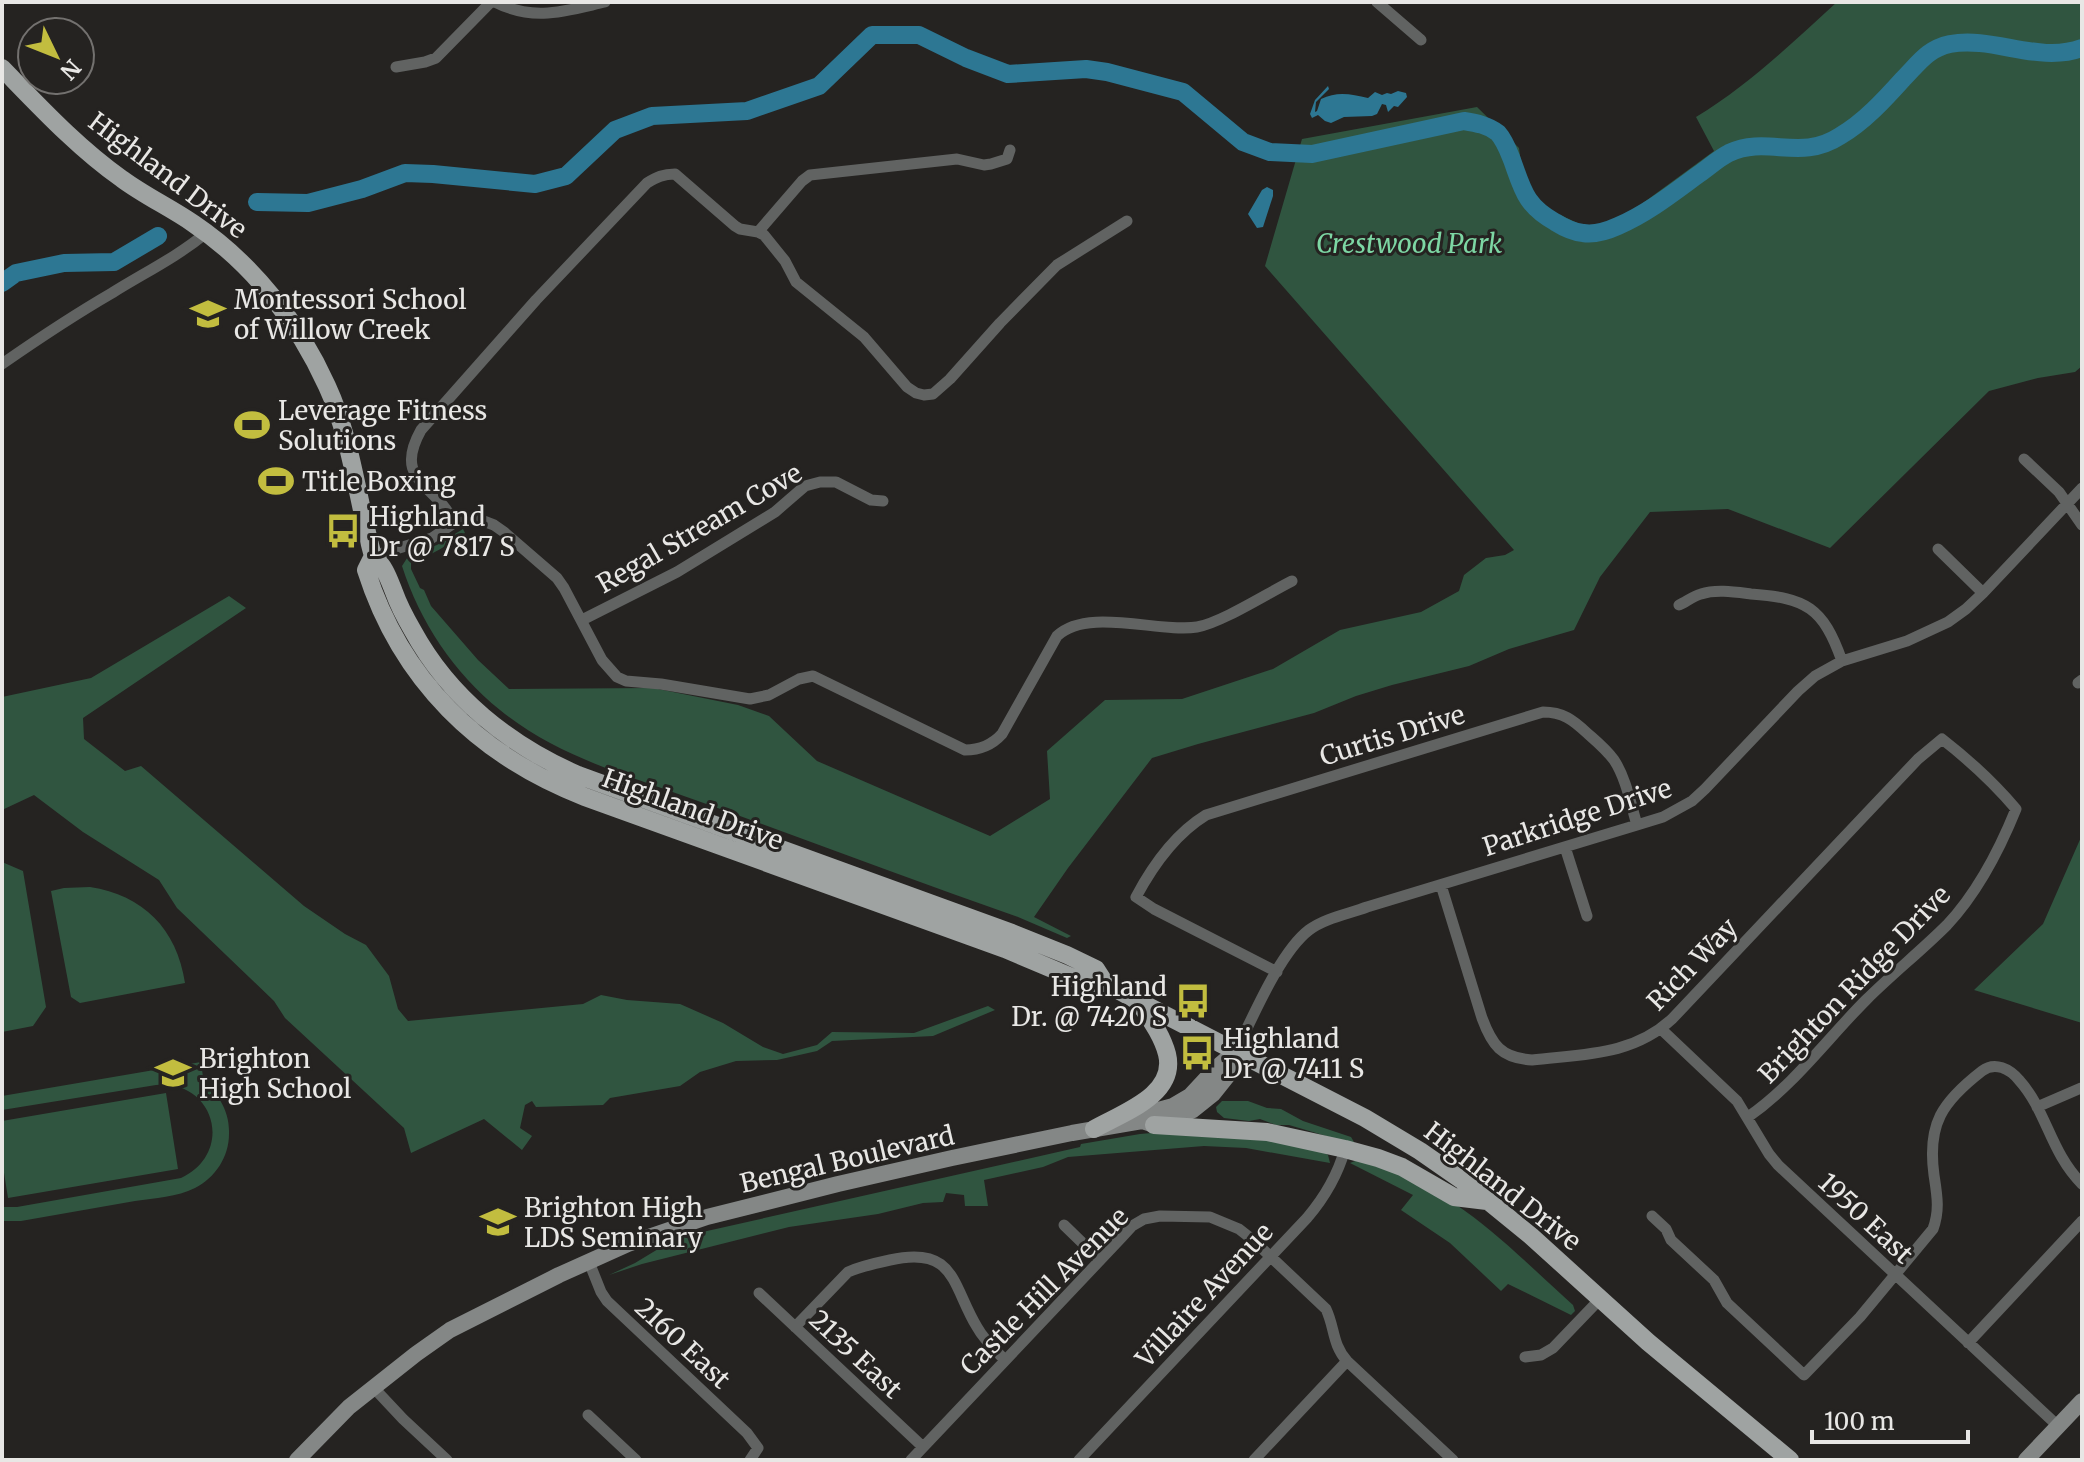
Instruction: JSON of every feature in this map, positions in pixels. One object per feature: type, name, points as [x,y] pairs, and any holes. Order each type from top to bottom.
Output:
[{"type":"main road","name":"Highland Drive","points":[[2,68],[88,153],[124,181],[206,233],[242,264],[288,317],[314,359],[346,434],[373,556],[366,570],[391,630],[417,672],[447,708],[491,747],[522,768],[575,793],[1005,949],[1088,984],[1105,983],[1393,1134],[1489,1201],[1648,1342],[1790,1460]]},
{"type":"main road","points":[[1094,1129],[1158,1092],[1167,1075],[1168,1057],[1138,1001]]},
{"type":"main road","name":"Bengal Boulevard","points":[[297,1460],[349,1407],[450,1330],[628,1244],[707,1217],[909,1168],[1019,1143],[1148,1123],[1151,1112],[1173,1106],[1190,1096],[1236,1051]]},
{"type":"main road","points":[[1148,1123],[1267,1132],[1345,1149],[1402,1167],[1454,1197],[1489,1201]]},
{"type":"main road","points":[[2026,1460],[2082,1401]]},
{"type":"street","points":[[396,67],[436,58],[493,2],[521,12],[547,15],[605,2]]},
{"type":"street","points":[[1377,2],[1421,40]]},
{"type":"street","points":[[758,232],[810,175],[957,159],[984,165],[1007,159],[1010,150]]},
{"type":"street","points":[[454,523],[443,504],[424,487],[413,469],[410,456],[421,430],[536,300],[647,183],[658,176],[675,174],[735,226],[764,235],[796,282],[864,337],[907,387],[924,395],[933,394],[950,379],[1057,265],[1127,221]]},
{"type":"street","points":[[2,364],[47,332],[169,262],[206,233]]},
{"type":"street","points":[[2024,459],[2059,492],[2082,525]]},
{"type":"street","name":"Regal Stream Cove","points":[[582,620],[677,572],[775,512],[805,486],[836,482],[871,500],[883,501]]},
{"type":"street","name":"Parkridge Drive","points":[[1236,1051],[1285,956],[1311,928],[1367,907],[1663,817],[1692,801],[1815,676],[1842,661],[1930,631],[1966,609],[2082,488]]},
{"type":"street","points":[[373,556],[420,543],[454,523],[481,520],[504,532],[557,578],[602,660],[617,677],[626,681],[750,699],[769,695],[799,679],[813,676],[965,750],[990,744],[1002,734],[1063,630],[1084,624],[1113,623],[1198,627],[1292,581]]},
{"type":"street","points":[[1938,549],[1983,593]]},
{"type":"street","points":[[1679,605],[1701,593],[1720,591],[1791,598],[1803,603],[1822,619],[1842,661]]},
{"type":"street","name":"Curtis Drive","points":[[1277,972],[1136,897],[1146,877],[1175,840],[1189,825],[1206,815],[1543,712],[1556,712],[1566,716],[1605,749],[1615,762],[1637,825]]},
{"type":"street","name":"Rich Way","points":[[1441,885],[1488,1034],[1495,1046],[1506,1055],[1532,1060],[1619,1049],[1661,1029],[1918,759],[1942,739],[1966,758]]},
{"type":"street","name":"Brighton Ridge Drive","points":[[1748,1117],[1783,1089],[1866,1000],[1948,924],[1983,876],[2016,809],[1966,758]]},
{"type":"street","points":[[1565,847],[1587,916]]},
{"type":"street","name":"1950 East","points":[[1661,1029],[1729,1092],[1778,1165],[2058,1426]]},
{"type":"street","points":[[1652,1216],[1666,1229],[1671,1240],[1714,1280],[1727,1303],[1804,1375],[1860,1317],[1926,1240],[1938,1216],[1932,1148],[1935,1125],[1954,1096],[1986,1068],[1998,1066],[2008,1069],[2031,1093],[2054,1146],[2082,1184]]},
{"type":"street","points":[[2037,1107],[2081,1088]]},
{"type":"street","name":"Villaire Avenue","points":[[1079,1460],[1317,1206],[1345,1149]]},
{"type":"street","name":"Castle Hill Avenue","points":[[911,1460],[1132,1226],[1144,1219],[1160,1216],[1210,1217],[1224,1221],[1253,1240],[1326,1309],[1336,1346],[1347,1361]]},
{"type":"street","points":[[1968,1343],[2082,1221]]},
{"type":"street","points":[[1064,1225],[1100,1260]]},
{"type":"street","points":[[795,1327],[848,1272],[904,1257],[921,1257],[935,1262],[954,1278],[978,1330],[1005,1360]]},
{"type":"street","name":"2160 East","points":[[589,1262],[607,1301],[747,1433],[758,1448],[750,1460]]},
{"type":"street","name":"2135 East","points":[[759,1293],[923,1447]]},
{"type":"street","points":[[1525,1357],[1541,1355],[1553,1348],[1600,1299]]},
{"type":"street","points":[[1254,1460],[1347,1361],[1453,1460]]},
{"type":"street","points":[[373,1387],[447,1460]]},
{"type":"street","points":[[588,1415],[622,1455],[636,1460]]},
{"type":"green space","name":"Crestwood Park","points":[[1837,2],[2082,2],[2082,366],[2075,372],[1989,391],[1830,548],[1728,509],[1650,512],[1600,577],[1574,630],[1509,649],[1469,666],[1392,685],[1314,713],[1152,758],[1034,917],[1071,936],[1067,938],[1018,917],[620,774],[545,741],[500,710],[468,680],[440,645],[409,587],[402,566],[409,555],[437,545],[463,529],[465,533],[446,546],[411,562],[411,569],[431,606],[478,660],[509,689],[653,688],[738,705],[769,716],[817,761],[990,836],[1050,799],[1047,751],[1105,700],[1182,699],[1273,669],[1340,630],[1421,612],[1459,591],[1464,575],[1486,558],[1514,550],[1265,266],[1302,139],[1477,107],[1519,148],[1523,177],[1531,201],[1592,230],[1632,211],[1714,151],[1696,117],[1752,77]]},
{"type":"green space","points":[[229,596],[246,608],[83,718],[84,739],[125,771],[141,766],[304,906],[366,945],[389,976],[398,1009],[408,1021],[583,1004],[601,995],[680,1004],[723,1023],[763,1047],[783,1054],[817,1045],[832,1032],[914,1033],[988,1006],[995,1010],[933,1036],[832,1041],[817,1051],[777,1060],[736,1061],[700,1072],[680,1086],[610,1098],[603,1105],[536,1107],[532,1101],[525,1105],[520,1128],[532,1136],[522,1150],[484,1119],[411,1153],[404,1128],[285,1018],[274,1001],[177,908],[159,880],[83,832],[34,795],[2,810],[2,697],[91,678]]},
{"type":"green space","points":[[2082,835],[2082,1023],[1974,990],[2043,924]]},
{"type":"green space","points":[[2,862],[23,871],[46,1007],[33,1026],[2,1032]]},
{"type":"green space","points":[[90,887],[126,898],[154,918],[174,946],[185,983],[80,1003],[71,997],[51,891]]},
{"type":"green space","points":[[201,1062],[203,1077],[198,1078],[221,1102],[229,1125],[226,1151],[220,1166],[209,1179],[195,1188],[173,1195],[21,1221],[2,1221],[2,1207],[181,1178],[198,1167],[208,1152],[212,1136],[211,1120],[204,1105],[192,1093],[176,1086],[156,1085],[2,1110],[2,1096]]},
{"type":"green space","points":[[166,1093],[178,1169],[8,1198],[2,1160],[2,1121]]},
{"type":"green space","points":[[1222,1101],[1248,1101],[1281,1109],[1303,1121],[1351,1137],[1354,1142],[1260,1119],[1224,1118],[1216,1107]]},
{"type":"green space","points":[[1174,1131],[1231,1133],[1318,1149],[1328,1155],[1330,1163],[1246,1148],[1204,1146],[1068,1157],[1043,1167],[984,1180],[988,1206],[965,1206],[964,1195],[946,1193],[943,1202],[789,1227],[609,1275],[673,1240],[707,1231],[1080,1147],[1081,1144]]},
{"type":"green space","points":[[1360,1159],[1421,1185],[1470,1215],[1501,1239],[1573,1305],[1575,1311],[1571,1315],[1508,1284],[1501,1291],[1450,1243],[1401,1210],[1413,1195],[1350,1163]]},
{"type":"water","points":[[1328,86],[1329,89],[1316,102],[1315,112],[1321,99],[1338,94],[1368,98],[1375,92],[1382,95],[1398,91],[1406,93],[1407,97],[1388,112],[1386,105],[1382,104],[1377,114],[1372,116],[1344,117],[1331,123],[1318,115],[1312,118],[1310,114],[1315,100]]},
{"type":"water","points":[[1267,187],[1273,190],[1273,196],[1263,227],[1257,228],[1248,214]]},
{"type":"waterway","points":[[257,202],[308,203],[362,189],[405,173],[535,184],[566,176],[615,130],[652,116],[747,111],[819,86],[872,35],[919,35],[1008,74],[1086,69],[1183,92],[1243,142],[1270,152],[1312,154],[1464,121],[1482,125],[1494,130],[1503,139],[1523,188],[1537,209],[1568,229],[1592,233],[1610,229],[1640,215],[1729,153],[1757,146],[1811,147],[1840,136],[1874,110],[1924,57],[1942,46],[1983,44],[2049,53],[2082,48]]},
{"type":"waterway","points":[[2,283],[16,273],[64,263],[114,262],[158,236]]},
{"type":"place","name":"Montessori School of Willow Creek","points":[[208,314]]},
{"type":"place","name":"Leverage Fitness Solutions","points":[[252,425]]},
{"type":"place","name":"Title Boxing","points":[[276,481]]},
{"type":"place","name":"Highland Dr @ 7817 S","points":[[343,531]]},
{"type":"place","name":"Highland Dr. @ 7420 S","points":[[1193,1001]]},
{"type":"place","name":"Highland Dr @ 7411 S","points":[[1197,1053]]},
{"type":"place","name":"Brighton High School","points":[[173,1073]]},
{"type":"place","name":"Brighton High LDS Seminary","points":[[498,1222]]}]
